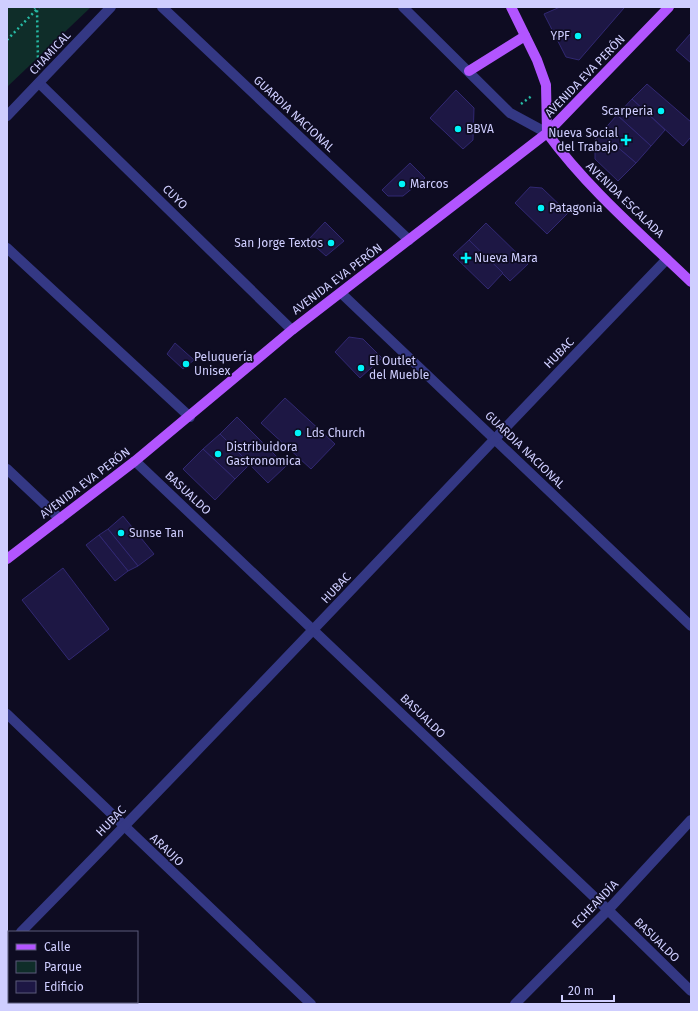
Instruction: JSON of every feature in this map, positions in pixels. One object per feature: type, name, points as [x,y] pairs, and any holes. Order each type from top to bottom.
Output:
[{"type":"main road","points":[[511,7],[546,85],[547,134]]},
{"type":"main road","name":"AVENIDA EVA PERÓN","points":[[7,559],[190,417],[292,330],[547,134],[669,7]]},
{"type":"main road","points":[[469,71],[525,36]]},
{"type":"main road","name":"AVENIDA ESCALADA","points":[[547,134],[567,161],[588,184],[691,282]]},
{"type":"street","name":"CHAMICAL","points":[[7,116],[111,7]]},
{"type":"street","name":"GUARDIA NACIONAL","points":[[162,7],[409,240]]},
{"type":"street","name":"AVENIDA ESCALADA","points":[[403,7],[510,113],[547,134]]},
{"type":"street","name":"CUYO","points":[[39,83],[292,330]]},
{"type":"street","points":[[7,248],[190,417]]},
{"type":"street","name":"HUBAC","points":[[22,931],[314,630],[494,438],[667,259]]},
{"type":"street","name":"GUARDIA NACIONAL","points":[[341,293],[691,626]]},
{"type":"street","name":"BASUALDO","points":[[135,461],[608,910],[691,991]]},
{"type":"street","points":[[7,469],[60,519]]},
{"type":"street","name":"ARAUJO","points":[[7,714],[311,1004]]},
{"type":"street","name":"ECHEANDÍA","points":[[515,1004],[608,910],[691,820]]},
{"type":"path","points":[[37,8],[39,83]]},
{"type":"path","points":[[7,40],[37,8]]},
{"type":"path","points":[[510,113],[546,85]]},
{"type":"green space","points":[[7,7],[91,7],[7,87]]},
{"type":"building","name":"YPF","points":[[560,7],[624,8],[579,60],[566,57],[544,14]]},
{"type":"building","points":[[691,33],[691,63],[676,50]]},
{"type":"building","name":"Scarperia","points":[[647,84],[691,122],[691,137],[683,146],[632,99]]},
{"type":"building","name":"BBVA","points":[[456,90],[474,108],[473,140],[463,149],[430,118]]},
{"type":"building","points":[[632,99],[665,130],[651,146],[617,115]]},
{"type":"building","name":"Nueva Social del Trabajo","points":[[617,115],[651,146],[636,163],[601,133]]},
{"type":"building","points":[[601,133],[636,163],[618,181],[595,159],[595,140]]},
{"type":"building","name":"Marcos","points":[[410,163],[425,178],[403,196],[388,196],[382,190]]},
{"type":"building","name":"Patagonia","points":[[530,187],[542,188],[568,213],[547,234],[515,203]]},
{"type":"building","points":[[325,222],[344,241],[326,256],[308,240]]},
{"type":"building","points":[[486,223],[528,264],[510,281],[469,240]]},
{"type":"building","points":[[469,240],[503,273],[488,289],[453,255]]},
{"type":"building","name":"El Outlet del Mueble","points":[[349,337],[363,339],[382,358],[360,378],[335,352]]},
{"type":"building","points":[[175,343],[194,360],[183,369],[167,354]]},
{"type":"building","name":"Lds Church","points":[[285,398],[335,444],[311,469],[261,423]]},
{"type":"building","points":[[237,417],[286,466],[268,483],[220,434]]},
{"type":"building","points":[[220,434],[250,464],[235,479],[203,449]]},
{"type":"building","points":[[203,449],[235,479],[215,500],[183,469]]},
{"type":"building","points":[[123,516],[154,554],[138,566],[108,529]]},
{"type":"building","points":[[108,529],[138,566],[128,571],[99,535]]},
{"type":"building","points":[[99,535],[128,571],[115,581],[86,545]]},
{"type":"building","points":[[63,568],[109,629],[69,660],[22,600]]},
{"type":"place","name":"YPF","points":[[578,36]]},
{"type":"place","name":"Scarperia","points":[[661,111]]},
{"type":"place","name":"BBVA","points":[[458,129]]},
{"type":"place","name":"Nueva Social del Trabajo","points":[[626,140]]},
{"type":"place","name":"Marcos","points":[[402,184]]},
{"type":"place","name":"Patagonia","points":[[541,208]]},
{"type":"place","name":"San Jorge Textos","points":[[331,243]]},
{"type":"place","name":"Nueva Mara","points":[[466,258]]},
{"type":"place","name":"Peluquería Unisex","points":[[186,364]]},
{"type":"place","name":"El Outlet del Mueble","points":[[361,368]]},
{"type":"place","name":"Lds Church","points":[[298,433]]},
{"type":"place","name":"Distribuidora Gastronomica","points":[[218,454]]},
{"type":"place","name":"Sunse Tan","points":[[121,533]]}]
